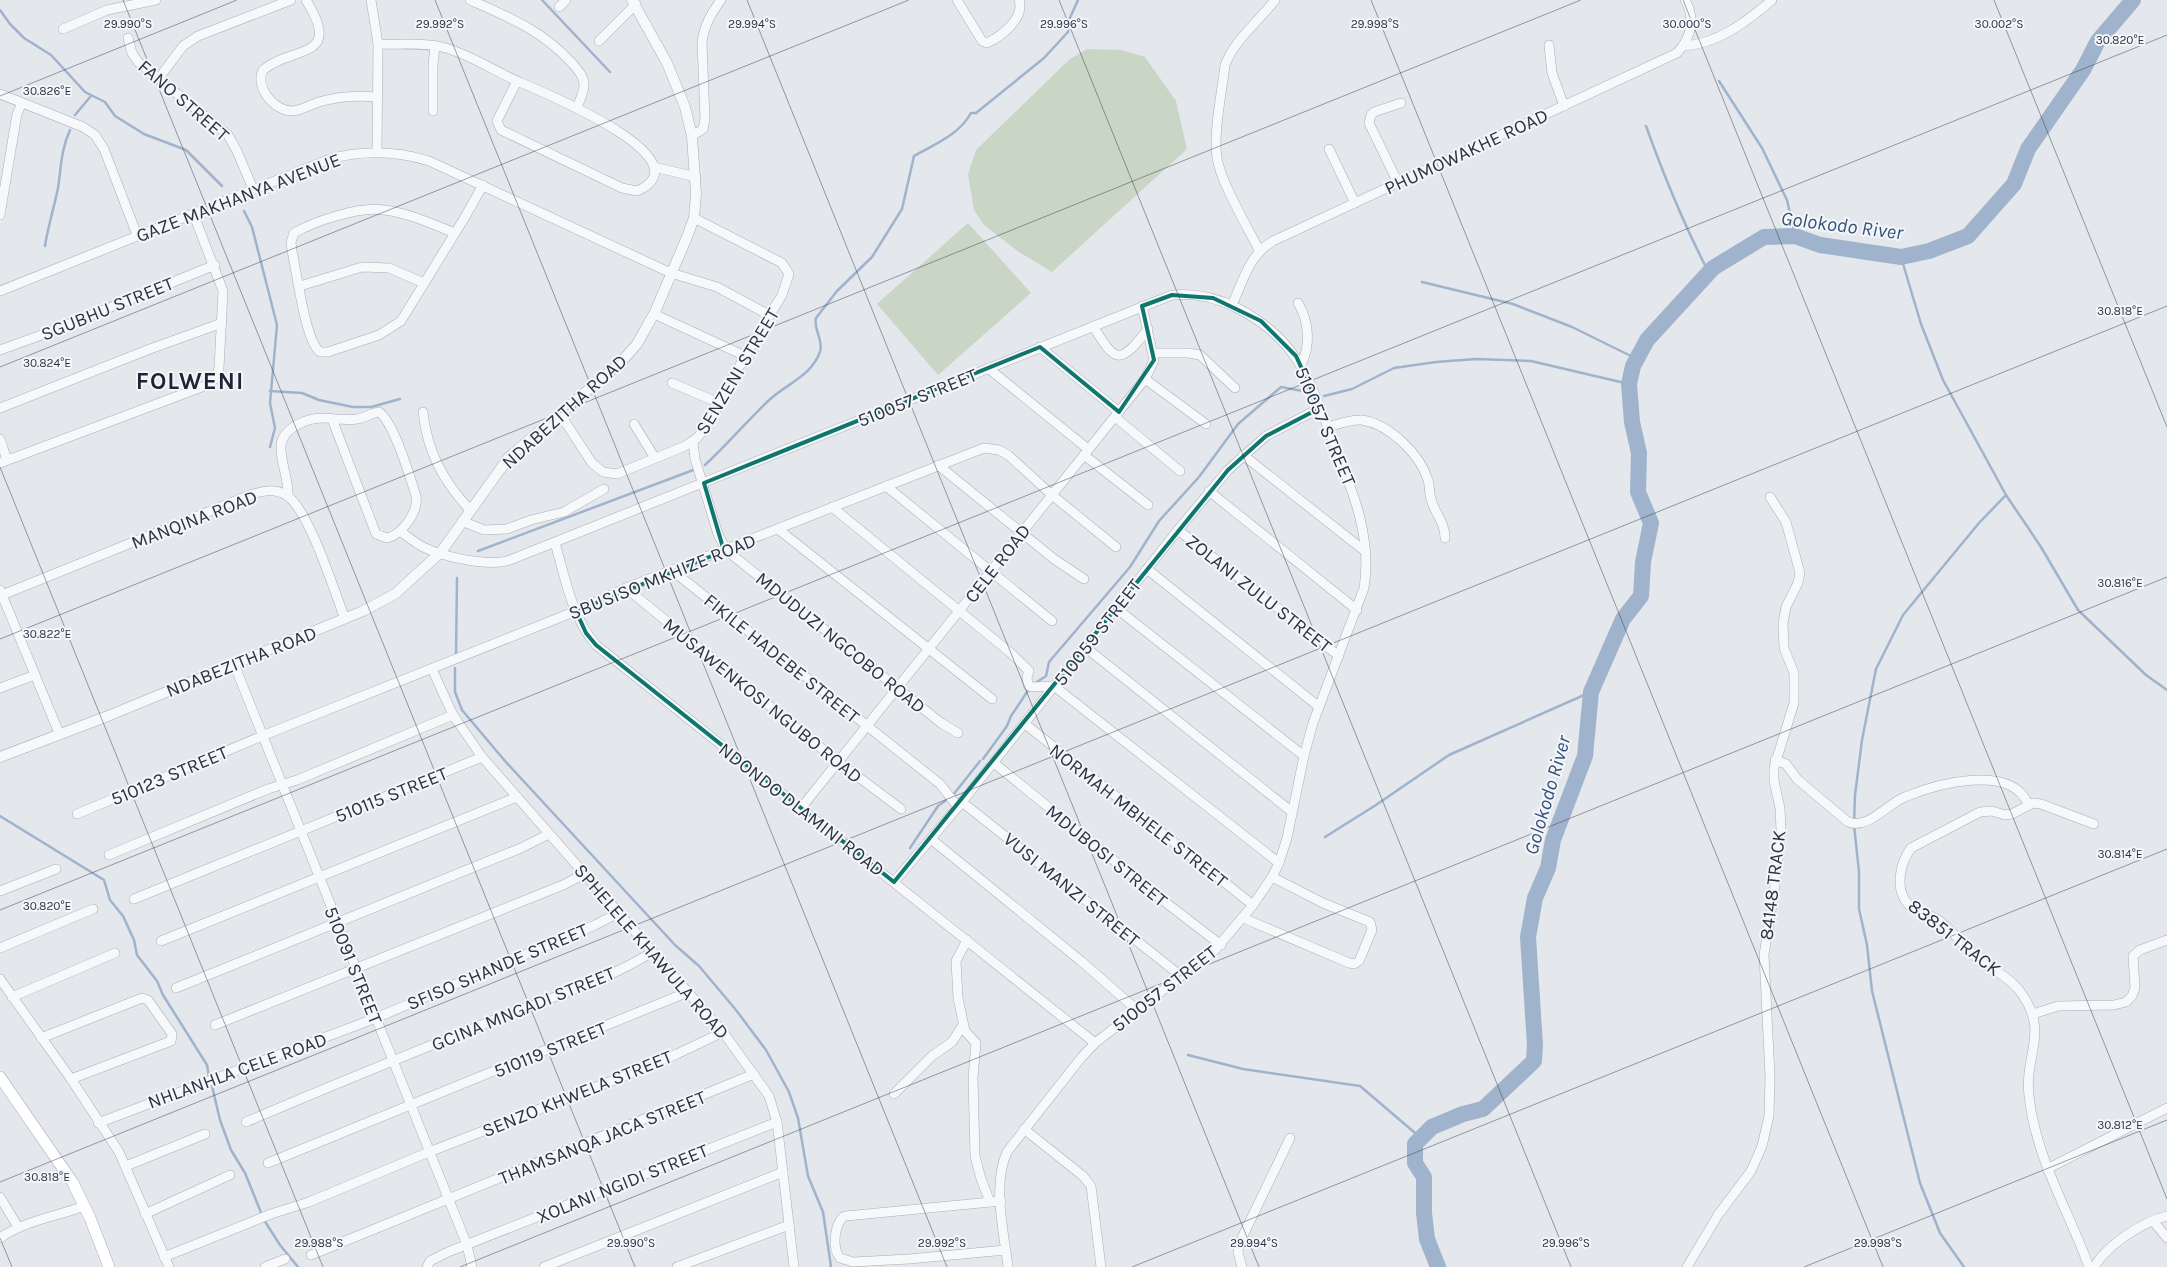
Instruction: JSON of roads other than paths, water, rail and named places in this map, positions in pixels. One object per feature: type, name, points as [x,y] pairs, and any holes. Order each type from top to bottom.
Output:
[{"type":"main road","points":[[0,1076],[61,1164],[84,1206],[109,1267]]},
{"type":"street","points":[[64,29],[107,10],[156,0]]},
{"type":"street","points":[[158,78],[183,46],[198,36],[291,0]]},
{"type":"street","points":[[306,0],[317,22],[319,31],[318,41],[311,48],[263,70],[261,80],[264,91],[278,107],[292,111],[335,97],[377,97]]},
{"type":"street","points":[[371,0],[378,44],[377,152]]},
{"type":"street","points":[[470,0],[520,21],[561,52],[583,78],[584,90],[577,107]]},
{"type":"street","points":[[559,7],[566,0]]},
{"type":"street","points":[[692,136],[702,129],[705,119],[703,32],[710,14],[722,0]]},
{"type":"street","points":[[957,0],[982,41],[988,43],[1017,18],[1021,8],[1019,0]]},
{"type":"street","points":[[1232,305],[1251,261],[1259,250],[1218,164],[1217,148],[1225,65],[1239,42],[1274,0]]},
{"type":"street","points":[[1683,46],[1688,39],[1692,24],[1690,8],[1686,0]]},
{"type":"street","points":[[1683,46],[1706,44],[1720,38],[1772,0]]},
{"type":"street","points":[[599,41],[634,2]]},
{"type":"street","name":"NDABEZITHA ROAD","points":[[0,757],[108,716],[345,618],[395,594],[441,552],[509,457],[621,362],[637,344],[654,314],[694,218],[696,177],[692,136],[680,91],[634,2]]},
{"type":"street","name":"FANO STREET","points":[[128,38],[135,58],[228,135],[253,189]]},
{"type":"street","points":[[378,44],[435,46],[452,50],[577,107],[619,131],[647,157],[654,167],[653,178],[637,191],[630,191],[501,130],[497,121],[517,81]]},
{"type":"street","points":[[1548,45],[1550,64],[1564,106]]},
{"type":"street","points":[[433,111],[435,46]]},
{"type":"street","name":"PHUMOWAKHE ROAD","points":[[1259,250],[1274,241],[1668,58],[1683,46]]},
{"type":"street","points":[[0,94],[96,135],[104,148],[137,235]]},
{"type":"street","points":[[0,215],[17,114],[22,103]]},
{"type":"street","points":[[1398,183],[1369,123],[1374,112],[1401,103]]},
{"type":"street","points":[[1329,149],[1355,203]]},
{"type":"street","name":"GAZE MAKHANYA AVENUE","points":[[0,291],[330,159],[377,152],[412,156],[430,161],[671,273],[717,287],[769,315]]},
{"type":"street","points":[[654,167],[696,177]]},
{"type":"street","points":[[455,233],[401,213],[376,209],[309,226],[294,233],[292,237],[292,252],[309,335],[315,349],[323,353],[367,340],[395,325],[407,313],[424,283],[455,233],[483,185]]},
{"type":"street","points":[[0,439],[4,462],[211,383],[219,368],[224,291],[193,213]]},
{"type":"street","name":"SENZENI STREET","points":[[560,414],[592,463],[603,472],[617,474],[693,442],[708,424],[745,356],[785,290],[789,274],[786,266],[694,218]]},
{"type":"street","name":"SGUBHU STREET","points":[[0,350],[47,333],[214,265]]},
{"type":"street","points":[[300,286],[362,267],[389,268],[424,283]]},
{"type":"street","name":"510057 STREET","points":[[400,531],[421,546],[474,561],[495,564],[510,560],[1172,295],[1204,296],[1232,305],[1261,321],[1275,332],[1301,366],[1354,493],[1360,514],[1366,552],[1366,574],[1357,610],[1318,706],[1304,756],[1288,838],[1272,877],[1253,905],[1221,945],[1095,1043],[1012,1144],[1003,1161],[1000,1179],[1008,1267]]},
{"type":"street","points":[[1298,303],[1304,318],[1308,340],[1307,352],[1301,366]]},
{"type":"street","points":[[1142,306],[1154,353],[1188,352],[1200,356],[1235,388]]},
{"type":"street","points":[[654,314],[745,356]]},
{"type":"street","points":[[0,408],[222,323]]},
{"type":"street","points":[[1093,326],[1112,354],[1120,356],[1129,352],[1148,329]]},
{"type":"street","points":[[1040,347],[1180,471]]},
{"type":"street","name":"CELE ROAD","points":[[801,808],[1117,414],[1144,379],[1153,364],[1154,353]]},
{"type":"street","points":[[988,368],[1148,505]]},
{"type":"street","points":[[1144,379],[1206,424]]},
{"type":"street","points":[[672,383],[719,403]]},
{"type":"street","name":"510059 STREET","points":[[894,882],[994,763],[1209,491],[1243,455],[1271,433],[1320,408]]},
{"type":"street","points":[[332,419],[373,529],[382,538],[392,537],[400,531],[414,510],[416,496],[396,440],[382,414],[376,412],[354,420],[332,419],[310,420],[292,428],[283,438],[281,448],[288,480],[288,496],[303,516],[345,618]]},
{"type":"street","points":[[423,412],[426,436],[436,462],[457,496],[470,510]]},
{"type":"street","points":[[1328,427],[1361,420],[1380,425],[1404,443],[1426,475],[1432,503],[1445,528],[1445,538]]},
{"type":"street","points":[[634,424],[655,458]]},
{"type":"street","points":[[693,442],[696,459],[718,534],[726,550]]},
{"type":"street","name":"SBUSISO MKHIZE ROAD","points":[[262,736],[576,611],[626,588],[974,451],[992,448],[1008,455],[1052,495],[1116,547]]},
{"type":"street","points":[[1243,455],[1366,552]]},
{"type":"street","points":[[938,465],[1021,533],[1084,579]]},
{"type":"street","points":[[886,486],[1052,622]]},
{"type":"street","points":[[462,521],[484,530],[507,529],[531,520],[564,512],[604,489]]},
{"type":"street","name":"MANQINA ROAD","points":[[1,592],[259,492],[275,491],[288,496]]},
{"type":"street","points":[[1209,491],[1357,610]]},
{"type":"street","name":"84148 TRACK","points":[[1687,1267],[1718,1215],[1751,1171],[1767,1128],[1770,1076],[1764,955],[1780,837],[1780,808],[1774,780],[1775,760],[1794,703],[1795,682],[1784,648],[1783,623],[1786,607],[1798,583],[1800,574],[1786,522],[1770,497]]},
{"type":"street","points":[[832,507],[1012,654],[1030,671],[1027,677],[1028,685],[1031,687],[1054,686],[1279,863]]},
{"type":"street","points":[[778,529],[992,699]]},
{"type":"street","name":"ZOLANI ZULU STREET","points":[[1178,530],[1339,656]]},
{"type":"street","name":"NDONDO DLAMINI ROAD","points":[[554,543],[576,611],[586,633],[596,645],[1095,1043]]},
{"type":"street","name":"MDUDUZI NGCOBO ROAD","points":[[726,550],[941,723],[958,733]]},
{"type":"street","points":[[1147,569],[1318,706]]},
{"type":"street","name":"FIKILE HADEBE STREET","points":[[673,571],[867,726]]},
{"type":"street","name":"MUSAWENKOSI NGUBO ROAD","points":[[626,588],[837,761],[901,810]]},
{"type":"street","points":[[1,592],[59,733]]},
{"type":"street","points":[[1116,608],[1304,756]]},
{"type":"street","points":[[1085,647],[1292,812]]},
{"type":"street","name":"510091 STREET","points":[[234,664],[467,1246],[472,1267]]},
{"type":"street","name":"SPHELELE KHAWULA ROAD","points":[[432,669],[453,715],[482,756],[723,1032],[769,1096],[778,1122],[794,1267]]},
{"type":"street","points":[[0,688],[36,674]]},
{"type":"street","points":[[108,855],[453,715]]},
{"type":"street","name":"NORMAH MBHELE STREET","points":[[1025,724],[1253,905]]},
{"type":"street","points":[[867,726],[940,784],[960,805]]},
{"type":"street","name":"510123 STREET","points":[[77,814],[262,736]]},
{"type":"street","name":"510115 STREET","points":[[134,899],[482,756]]},
{"type":"street","points":[[1775,760],[1786,764],[1808,790],[1848,822],[1854,824],[1863,823],[1905,797],[1949,784],[1976,780],[2001,782],[2013,787],[2025,797],[2028,804],[2041,804],[2094,824]]},
{"type":"street","name":"MDUBOSI STREET","points":[[994,763],[1221,945]]},
{"type":"street","points":[[161,941],[517,797]]},
{"type":"street","name":"83851 TRACK","points":[[2028,804],[2012,814],[1980,812],[1911,848],[1902,864],[1901,882],[1904,897],[1909,905],[1939,920],[1978,958],[2005,976],[2020,991],[2033,1014],[2036,1036],[2028,1072],[2028,1095],[2038,1146],[2072,1222],[2089,1267]]},
{"type":"street","name":"VUSI MANZI STREET","points":[[960,805],[1181,976]]},
{"type":"street","points":[[176,988],[338,924],[521,848],[549,834]]},
{"type":"street","points":[[931,839],[1081,961],[1137,1010]]},
{"type":"street","points":[[0,891],[56,869]]},
{"type":"street","points":[[215,1025],[563,885],[584,874]]},
{"type":"street","points":[[1243,918],[1349,963],[1359,962],[1372,930],[1370,922],[1323,903],[1272,877]]},
{"type":"street","points":[[0,948],[92,910]]},
{"type":"street","name":"SFISO SHANDE STREET","points":[[376,1018],[595,925],[618,913]]},
{"type":"street","points":[[967,940],[957,957],[958,998],[963,1025],[968,1035],[976,1043],[973,1078],[975,1156],[980,1179],[990,1202]]},
{"type":"street","points":[[2033,1014],[2058,1006],[2114,1005],[2126,1002],[2132,996],[2135,988],[2133,956],[2140,950],[2167,940]]},
{"type":"street","name":"GCINA MNGADI STREET","points":[[246,1122],[392,1060],[630,965],[652,952]]},
{"type":"street","points":[[12,998],[115,953]]},
{"type":"street","points":[[0,979],[71,1078],[98,1122],[110,1136],[126,1166],[169,1267]]},
{"type":"street","name":"510119 STREET","points":[[268,1163],[688,992]]},
{"type":"street","points":[[41,1038],[142,998],[148,1000],[172,1034],[173,1038],[171,1041],[71,1078]]},
{"type":"street","name":"NHLANHLA CELE ROAD","points":[[98,1122],[376,1018]]},
{"type":"street","points":[[894,1094],[932,1056],[952,1042],[963,1025]]},
{"type":"street","name":"SENZO KHWELA STREET","points":[[164,1257],[309,1202],[429,1152],[617,1079],[723,1032]]},
{"type":"street","name":"THAMSANQA JACA STREET","points":[[311,1256],[754,1074]]},
{"type":"street","points":[[2047,1169],[2167,1108]]},
{"type":"street","name":"XOLANI NGIDI STREET","points":[[427,1267],[430,1261],[437,1256],[467,1246],[625,1181],[778,1122]]},
{"type":"street","points":[[1024,1129],[1083,1176],[1091,1186],[1101,1267]]},
{"type":"street","points":[[126,1166],[205,1134]]},
{"type":"street","points":[[1242,1267],[1238,1252],[1240,1244],[1290,1138]]},
{"type":"street","points":[[544,1267],[783,1172]]},
{"type":"street","points":[[145,1214],[230,1175]]},
{"type":"street","points":[[0,1198],[18,1227]]},
{"type":"street","points":[[1001,1201],[843,1217],[838,1225],[835,1243],[838,1255],[846,1261],[853,1262],[1006,1250]]},
{"type":"street","points":[[0,1238],[18,1227],[84,1206]]},
{"type":"street","points":[[2094,1267],[2109,1248],[2153,1221],[2167,1216]]},
{"type":"street","points":[[2153,1221],[2167,1238]]},
{"type":"street","points":[[678,1267],[789,1225]]},
{"type":"street","points":[[265,1267],[285,1259]]},
{"type":"waterway","points":[[542,0],[610,72]]},
{"type":"waterway","points":[[705,465],[767,402],[804,374],[816,361],[821,348],[815,322],[816,318],[837,291],[872,257],[902,209],[914,156],[953,133],[966,121],[971,113],[976,113],[1044,58],[1068,32],[1069,20],[1078,0]]},
{"type":"waterway","name":"Golokodo River","points":[[1438,1267],[1427,1239],[1424,1213],[1424,1177],[1415,1163],[1415,1144],[1432,1127],[1463,1114],[1483,1109],[1534,1061],[1535,1045],[1528,937],[1535,898],[1548,868],[1553,840],[1585,756],[1591,692],[1623,619],[1641,596],[1643,562],[1651,523],[1638,492],[1639,453],[1632,422],[1629,384],[1633,366],[1647,340],[1713,268],[1764,237],[1795,236],[1820,245],[1901,257],[1929,251],[1968,236],[2014,184],[2028,149],[2083,70],[2098,41],[2133,0]]},
{"type":"waterway","points":[[0,10],[10,24],[24,38],[51,55],[85,92],[105,102],[115,116],[144,134],[186,150],[222,186]]},
{"type":"waterway","points":[[1719,81],[1762,148],[1787,200],[1795,236]]},
{"type":"waterway","points":[[75,115],[91,96]]},
{"type":"waterway","points":[[1646,126],[1675,200],[1709,273]]},
{"type":"waterway","points":[[45,246],[58,188],[63,152],[70,130]]},
{"type":"waterway","points":[[244,211],[252,227],[277,325],[270,403],[275,428],[270,447]]},
{"type":"waterway","points":[[1901,257],[1921,324],[1943,380],[2006,495],[2041,547],[2078,610],[2146,675],[2167,690]]},
{"type":"waterway","points":[[1422,282],[1513,304],[1572,327],[1637,359]]},
{"type":"waterway","points":[[1324,396],[1352,389],[1394,368],[1476,359],[1531,361],[1629,384]]},
{"type":"waterway","points":[[1034,684],[1046,676],[1049,662],[1130,567],[1159,521],[1199,477],[1238,424],[1281,387],[1308,392]]},
{"type":"waterway","points":[[270,391],[302,393],[319,400],[353,407],[371,407],[400,399]]},
{"type":"waterway","points":[[478,551],[696,469]]},
{"type":"waterway","points":[[1964,1267],[1940,1233],[1920,1183],[1872,991],[1867,945],[1859,909],[1859,872],[1854,825],[1855,795],[1862,740],[1876,669],[1903,615],[1979,523],[2006,495]]},
{"type":"waterway","points":[[456,655],[457,578]]},
{"type":"waterway","points":[[455,668],[455,692],[462,710],[505,761],[675,945],[699,966],[766,1050],[789,1092],[798,1118],[808,1176],[823,1212],[831,1267]]},
{"type":"waterway","points":[[983,759],[1007,726],[1011,716],[1029,689]]},
{"type":"waterway","points":[[1325,837],[1449,755],[1591,692]]},
{"type":"waterway","points":[[953,795],[980,761]]},
{"type":"waterway","points":[[910,848],[938,806],[948,799]]},
{"type":"waterway","points":[[0,816],[104,880],[110,900],[123,916],[134,940],[137,955],[157,981],[163,995],[207,1065],[209,1077]]},
{"type":"waterway","points":[[1188,1055],[1243,1069],[1360,1086],[1421,1138]]},
{"type":"waterway","points":[[212,1086],[220,1120],[231,1150],[245,1173],[262,1215]]},
{"type":"waterway","points":[[264,1220],[280,1245],[298,1267]]},
{"type":"district","name":"FOLWENI","points":[[190,381]]}]
